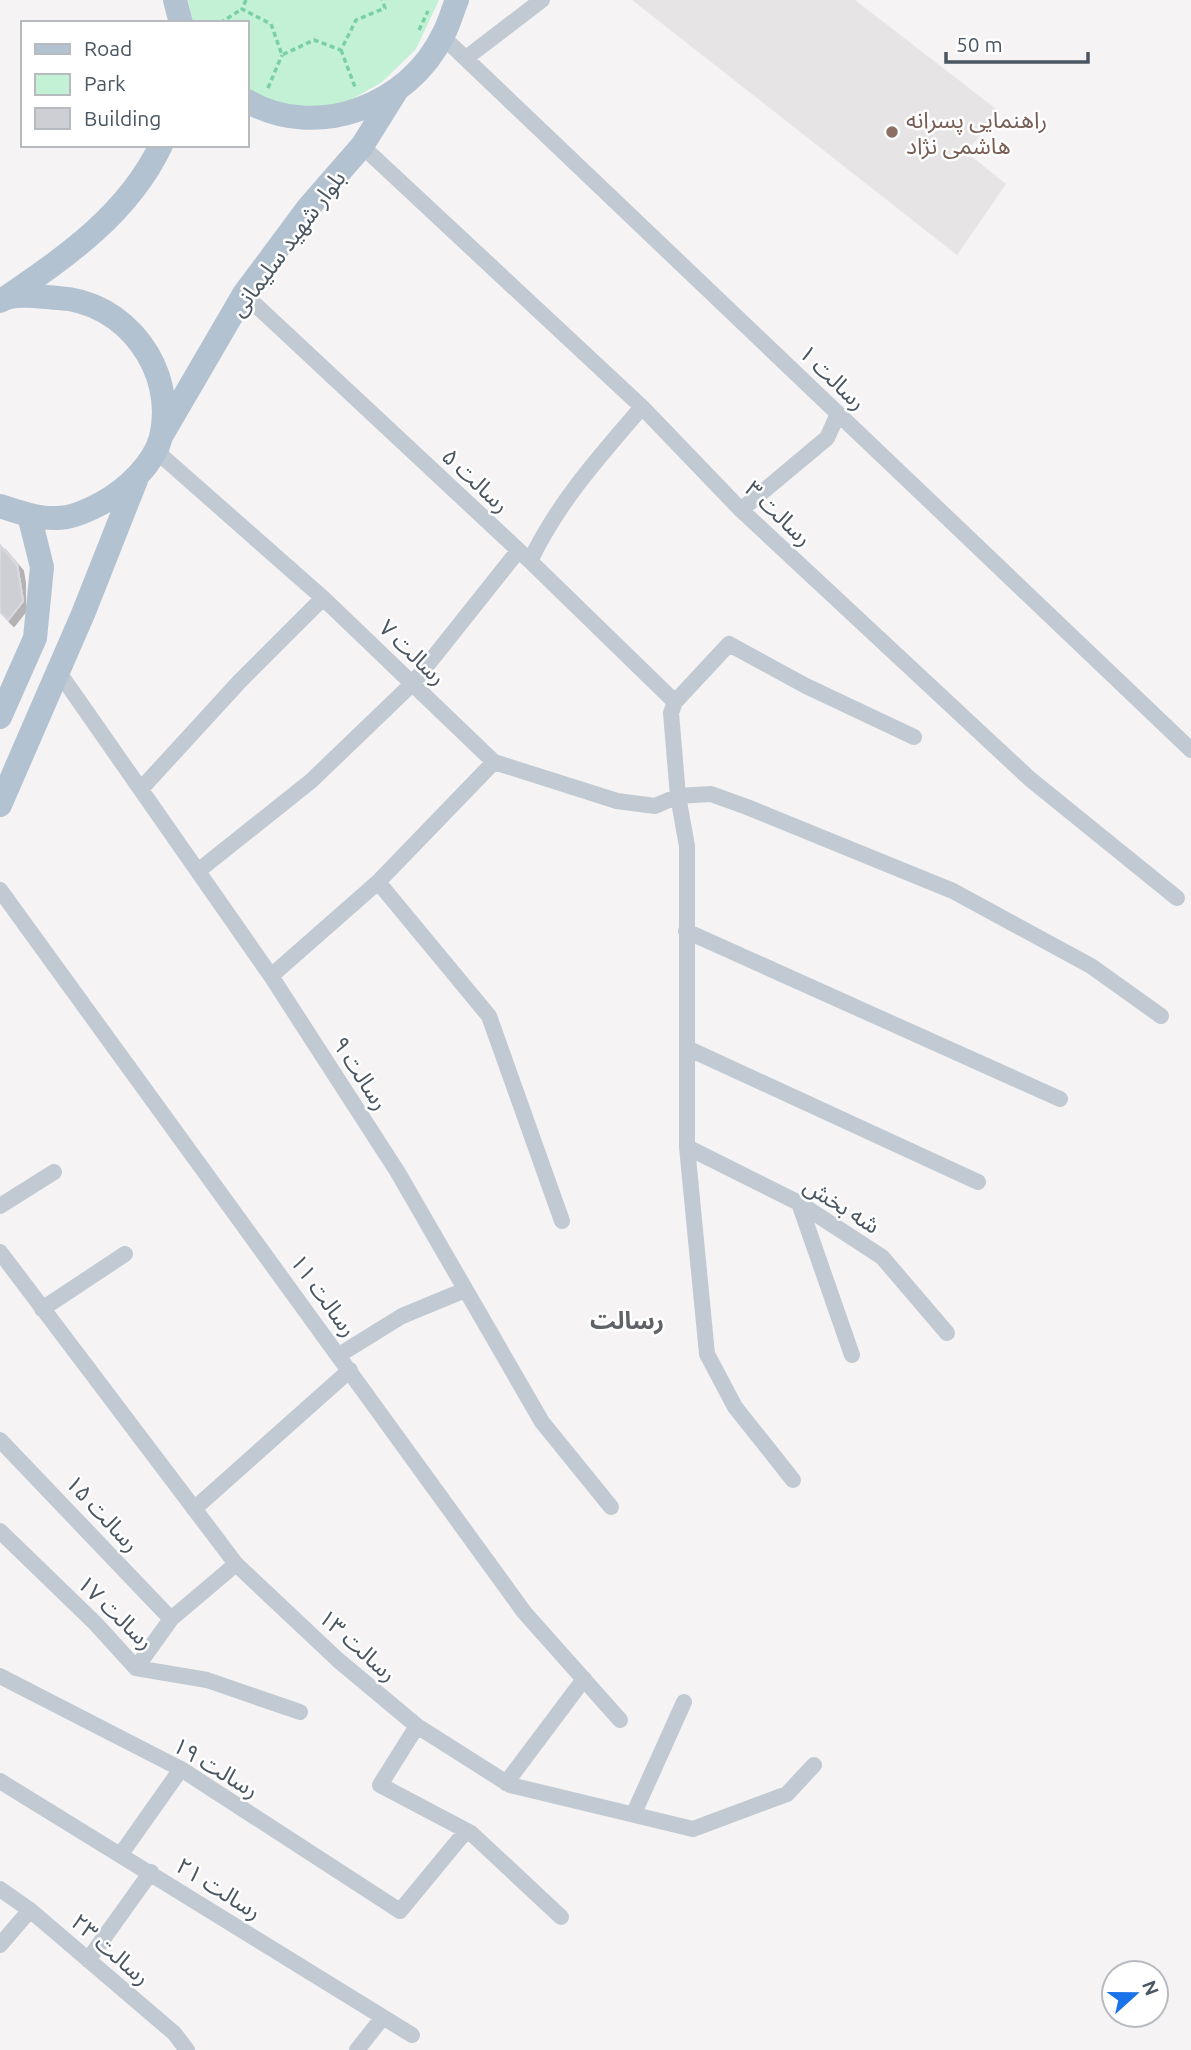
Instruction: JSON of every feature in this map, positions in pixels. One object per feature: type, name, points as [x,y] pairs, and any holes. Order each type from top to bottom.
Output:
[{"type":"main road","points":[[175,0],[180,21]]},
{"type":"main road","points":[[256,99],[260,108],[294,118],[330,118],[366,108],[397,90],[443,37],[457,0]]},
{"type":"main road","name":"بلوار شهید سلیمانی","points":[[138,476],[244,294],[308,208],[362,146],[397,90]]},
{"type":"main road","points":[[3,300],[79,247],[122,206],[149,170],[160,147]]},
{"type":"main road","points":[[3,300],[71,298],[106,310],[133,332],[160,381],[158,443]]},
{"type":"main road","points":[[0,506],[29,515],[58,518],[88,511],[113,497],[138,476]]},
{"type":"main road","points":[[0,805],[138,476]]},
{"type":"main road","points":[[0,718],[34,638],[42,567],[29,515]]},
{"type":"street","points":[[466,58],[542,0]]},
{"type":"street","name":"رسالت ۱","points":[[443,37],[1191,750]]},
{"type":"street","name":"رسالت ۳","points":[[362,146],[642,407],[741,510],[1030,779],[1177,898]]},
{"type":"street","name":"رسالت ۵","points":[[244,294],[524,556],[675,702]]},
{"type":"street","points":[[198,871],[312,781],[413,683],[524,556],[572,489],[642,407]]},
{"type":"street","points":[[741,510],[827,438],[838,414]]},
{"type":"street","name":"رسالت ۷","points":[[158,443],[494,762],[617,801],[655,806],[678,796],[711,794],[953,891],[1091,966],[1161,1016]]},
{"type":"street","points":[[141,789],[240,681],[323,598]]},
{"type":"street","points":[[793,1479],[734,1407],[707,1354],[687,1147],[687,846],[678,796],[671,713],[675,702],[729,644],[806,686],[914,737]]},
{"type":"street","name":"رسالت ۹","points":[[58,671],[271,976],[397,1171],[542,1422],[611,1507]]},
{"type":"street","points":[[271,976],[378,882],[494,762]]},
{"type":"street","points":[[378,882],[489,1016],[562,1221]]},
{"type":"street","name":"رسالت ۱۱","points":[[0,890],[524,1612],[620,1720]]},
{"type":"street","points":[[686,931],[1060,1099]]},
{"type":"street","points":[[687,1048],[978,1182]]},
{"type":"street","name":"شه بخش","points":[[687,1147],[799,1203],[882,1257],[947,1333]]},
{"type":"street","points":[[0,1206],[54,1172]]},
{"type":"street","points":[[799,1203],[852,1355]]},
{"type":"street","name":"رسالت ۱۳","points":[[0,1252],[236,1564],[338,1660],[416,1726],[506,1783],[692,1829],[787,1794],[814,1765]]},
{"type":"street","points":[[42,1309],[125,1254]]},
{"type":"street","points":[[339,1355],[402,1316],[464,1290]]},
{"type":"street","points":[[194,1509],[350,1370]]},
{"type":"street","name":"رسالت ۱۵","points":[[0,1440],[171,1619]]},
{"type":"street","name":"رسالت ۱۷","points":[[0,1531],[96,1624],[136,1668],[207,1680],[300,1712]]},
{"type":"street","points":[[136,1668],[171,1619],[236,1564]]},
{"type":"street","name":"رسالت ۱۹","points":[[0,1676],[181,1769],[400,1911],[467,1831]]},
{"type":"street","points":[[506,1783],[584,1679]]},
{"type":"street","points":[[634,1813],[684,1702]]},
{"type":"street","points":[[416,1726],[380,1785],[467,1831],[561,1917]]},
{"type":"street","points":[[121,1854],[181,1769]]},
{"type":"street","name":"رسالت ۲۱","points":[[0,1780],[412,2035]]},
{"type":"street","points":[[88,1959],[151,1872]]},
{"type":"street","name":"رسالت ۲۳","points":[[0,1889],[30,1910],[174,2033],[187,2050]]},
{"type":"street","points":[[0,1945],[30,1910]]},
{"type":"street","points":[[356,2050],[383,2017]]},
{"type":"path","points":[[223,21],[242,9],[246,0]]},
{"type":"path","points":[[363,85],[353,91],[341,50],[356,20],[385,8],[382,0]]},
{"type":"path","points":[[413,41],[433,0]]},
{"type":"path","points":[[242,9],[271,23],[282,55]]},
{"type":"path","points":[[256,99],[282,55],[313,40],[341,50]]},
{"type":"shaded area","name":"راهنمایی پسرانه هاشمی نژاد","points":[[632,0],[855,0],[1000,112],[966,152],[1006,184],[957,255]]},
{"type":"green space","points":[[188,0],[439,0],[416,49],[382,82],[351,100],[301,111],[248,94],[248,21],[193,21]]},
{"type":"building","points":[[0,545],[17,565],[23,601],[8,620],[0,612]]},
{"type":"place","name":"راهنمایی پسرانه هاشمی نژاد","points":[[892,132]]},
{"type":"district","name":"رسالت","points":[[627,1320]]}]
